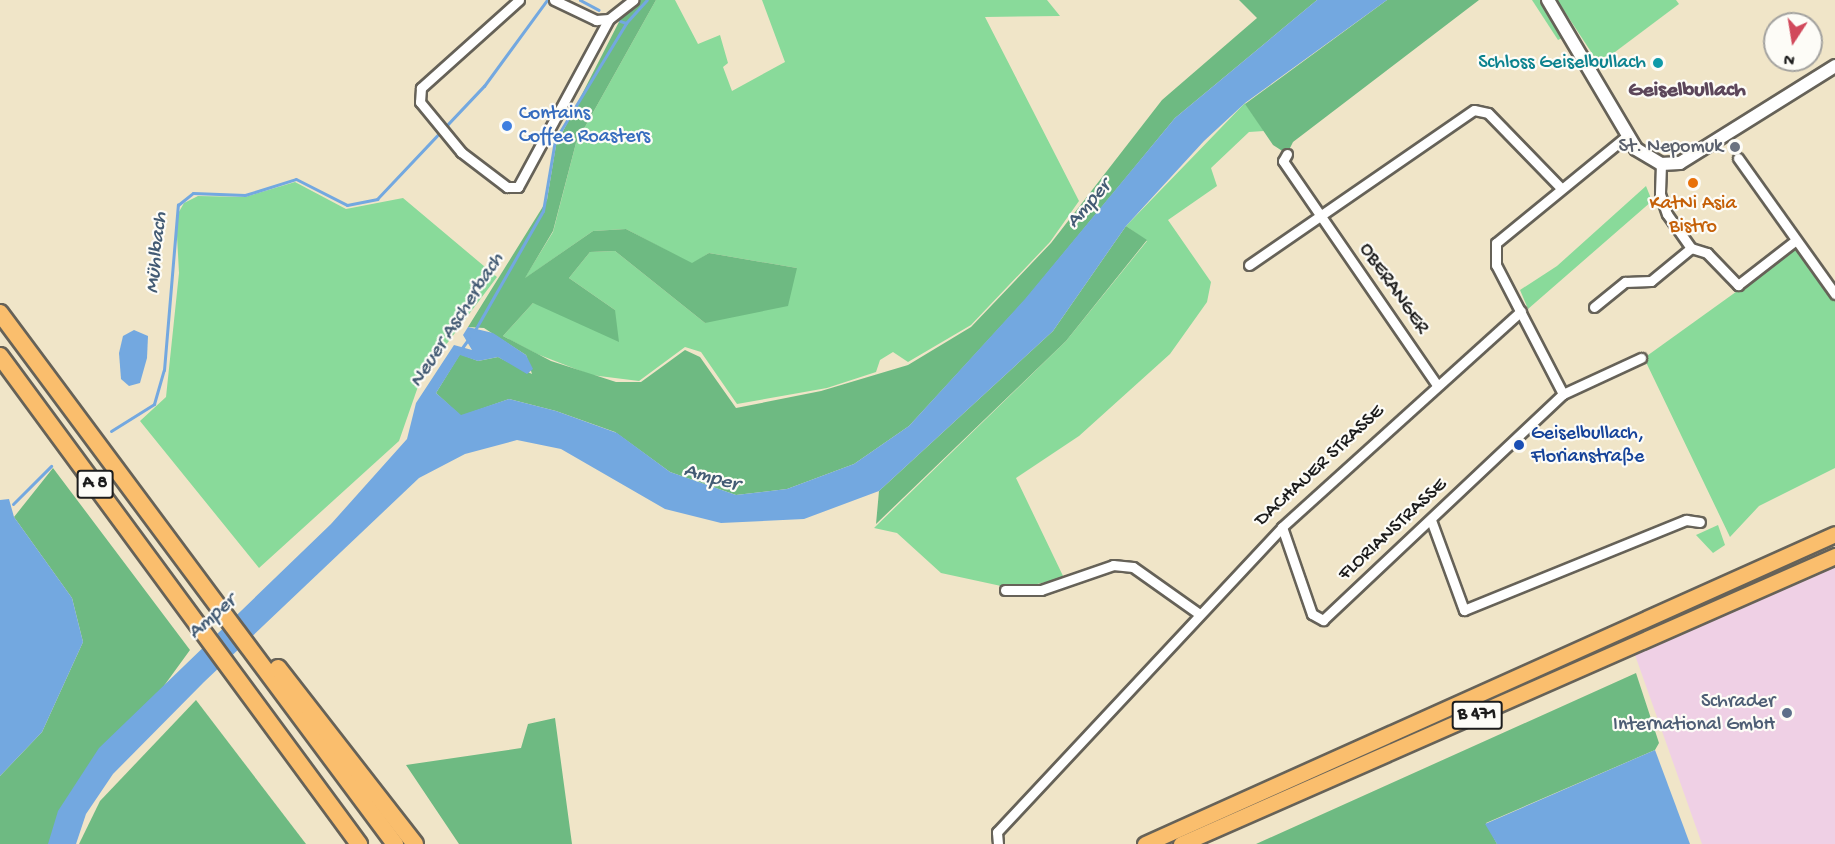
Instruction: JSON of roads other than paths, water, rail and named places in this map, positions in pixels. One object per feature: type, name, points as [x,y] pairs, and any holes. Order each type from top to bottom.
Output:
[{"type":"highway","name":"A 8","points":[[0,313],[210,595],[262,656],[395,844]]},
{"type":"highway","name":"A 8","points":[[0,356],[359,844]]},
{"type":"highway","name":"B 471","points":[[1145,844],[1835,534]]},
{"type":"highway","name":"B 471","points":[[1181,844],[1835,556]]},
{"type":"highway","points":[[262,656],[414,844]]},
{"type":"street","points":[[519,0],[422,88],[420,102],[479,166],[507,187],[518,187],[609,19],[633,0]]},
{"type":"street","points":[[1548,0],[1628,135],[1644,157],[1661,164],[1680,163],[1835,66]]},
{"type":"street","points":[[555,1],[596,20],[609,19]]},
{"type":"street","points":[[1249,265],[1481,108],[1560,187]]},
{"type":"street","points":[[1563,394],[1496,265],[1496,243],[1560,187],[1628,135]]},
{"type":"street","name":"OBERANGER","points":[[1287,154],[1283,161],[1436,384]]},
{"type":"street","points":[[1738,158],[1835,294]]},
{"type":"street","points":[[1661,164],[1662,205],[1691,248],[1707,253],[1738,285],[1796,240]]},
{"type":"street","points":[[1594,307],[1625,282],[1651,281],[1691,248]]},
{"type":"street","name":"DACHAUER STRASSE","points":[[998,844],[997,832],[1198,613],[1282,527],[1436,384],[1521,311]]},
{"type":"street","name":"FLORIANSTRASSE","points":[[1282,527],[1312,614],[1323,620],[1563,394],[1641,358]]},
{"type":"street","points":[[1431,520],[1464,610],[1686,520],[1700,522]]},
{"type":"street","points":[[1005,590],[1041,590],[1113,565],[1133,567],[1198,613]]},
{"type":"water","points":[[1317,0],[1387,0],[1245,103],[1204,141],[1126,226],[1053,331],[879,491],[804,519],[721,523],[665,509],[561,449],[517,440],[465,454],[419,478],[204,682],[113,774],[86,814],[76,844],[48,844],[58,811],[99,748],[331,524],[407,439],[416,403],[454,345],[472,350],[463,335],[468,327],[493,333],[526,355],[533,369],[527,374],[498,357],[478,361],[460,355],[436,393],[461,415],[509,399],[556,411],[617,433],[670,472],[736,495],[787,489],[854,464],[909,426],[1025,299],[1175,118]]},
{"type":"water","points":[[134,330],[148,336],[147,358],[140,383],[129,386],[121,379],[119,353],[123,336]]},
{"type":"water","points":[[9,499],[14,517],[72,598],[83,642],[42,732],[0,776],[0,500]]},
{"type":"water","points":[[1655,750],[1690,844],[1497,844],[1485,824]]},
{"type":"waterway","name":"Mühlbach","points":[[111,431],[154,404],[164,370],[178,205],[193,193],[245,195],[296,179],[347,205],[377,199],[484,86],[547,0]]},
{"type":"waterway","name":"Neuer Ascherbach","points":[[580,0],[599,10]]},
{"type":"waterway","points":[[626,23],[647,0]]},
{"type":"waterway","name":"Neuer Ascherbach","points":[[475,330],[543,211],[555,140],[626,23],[620,21]]},
{"type":"waterway","name":"Neuer Ascherbach","points":[[459,352],[469,338]]},
{"type":"waterway","name":"Mühlbach","points":[[13,504],[51,466]]},
{"type":"place","name":"Schloss Geiselbullach","points":[[1658,63]]},
{"type":"place","name":"Contains Coffee Roasters","points":[[507,126]]},
{"type":"place","name":"St. Nepomuk","points":[[1735,147]]},
{"type":"place","name":"KatNi Asia Bistro","points":[[1693,183]]},
{"type":"place","name":"Geiselbullach, Florianstraße","points":[[1519,445]]},
{"type":"place","name":"Schrader International GmbH","points":[[1787,713]]},
{"type":"district","name":"Geiselbullach","points":[[1687,92]]},
{"type":"water label","name":"Amper","points":[[1090,205]]},
{"type":"water label","name":"Amper","points":[[711,479]]},
{"type":"water label","name":"Amper","points":[[213,618]]}]
